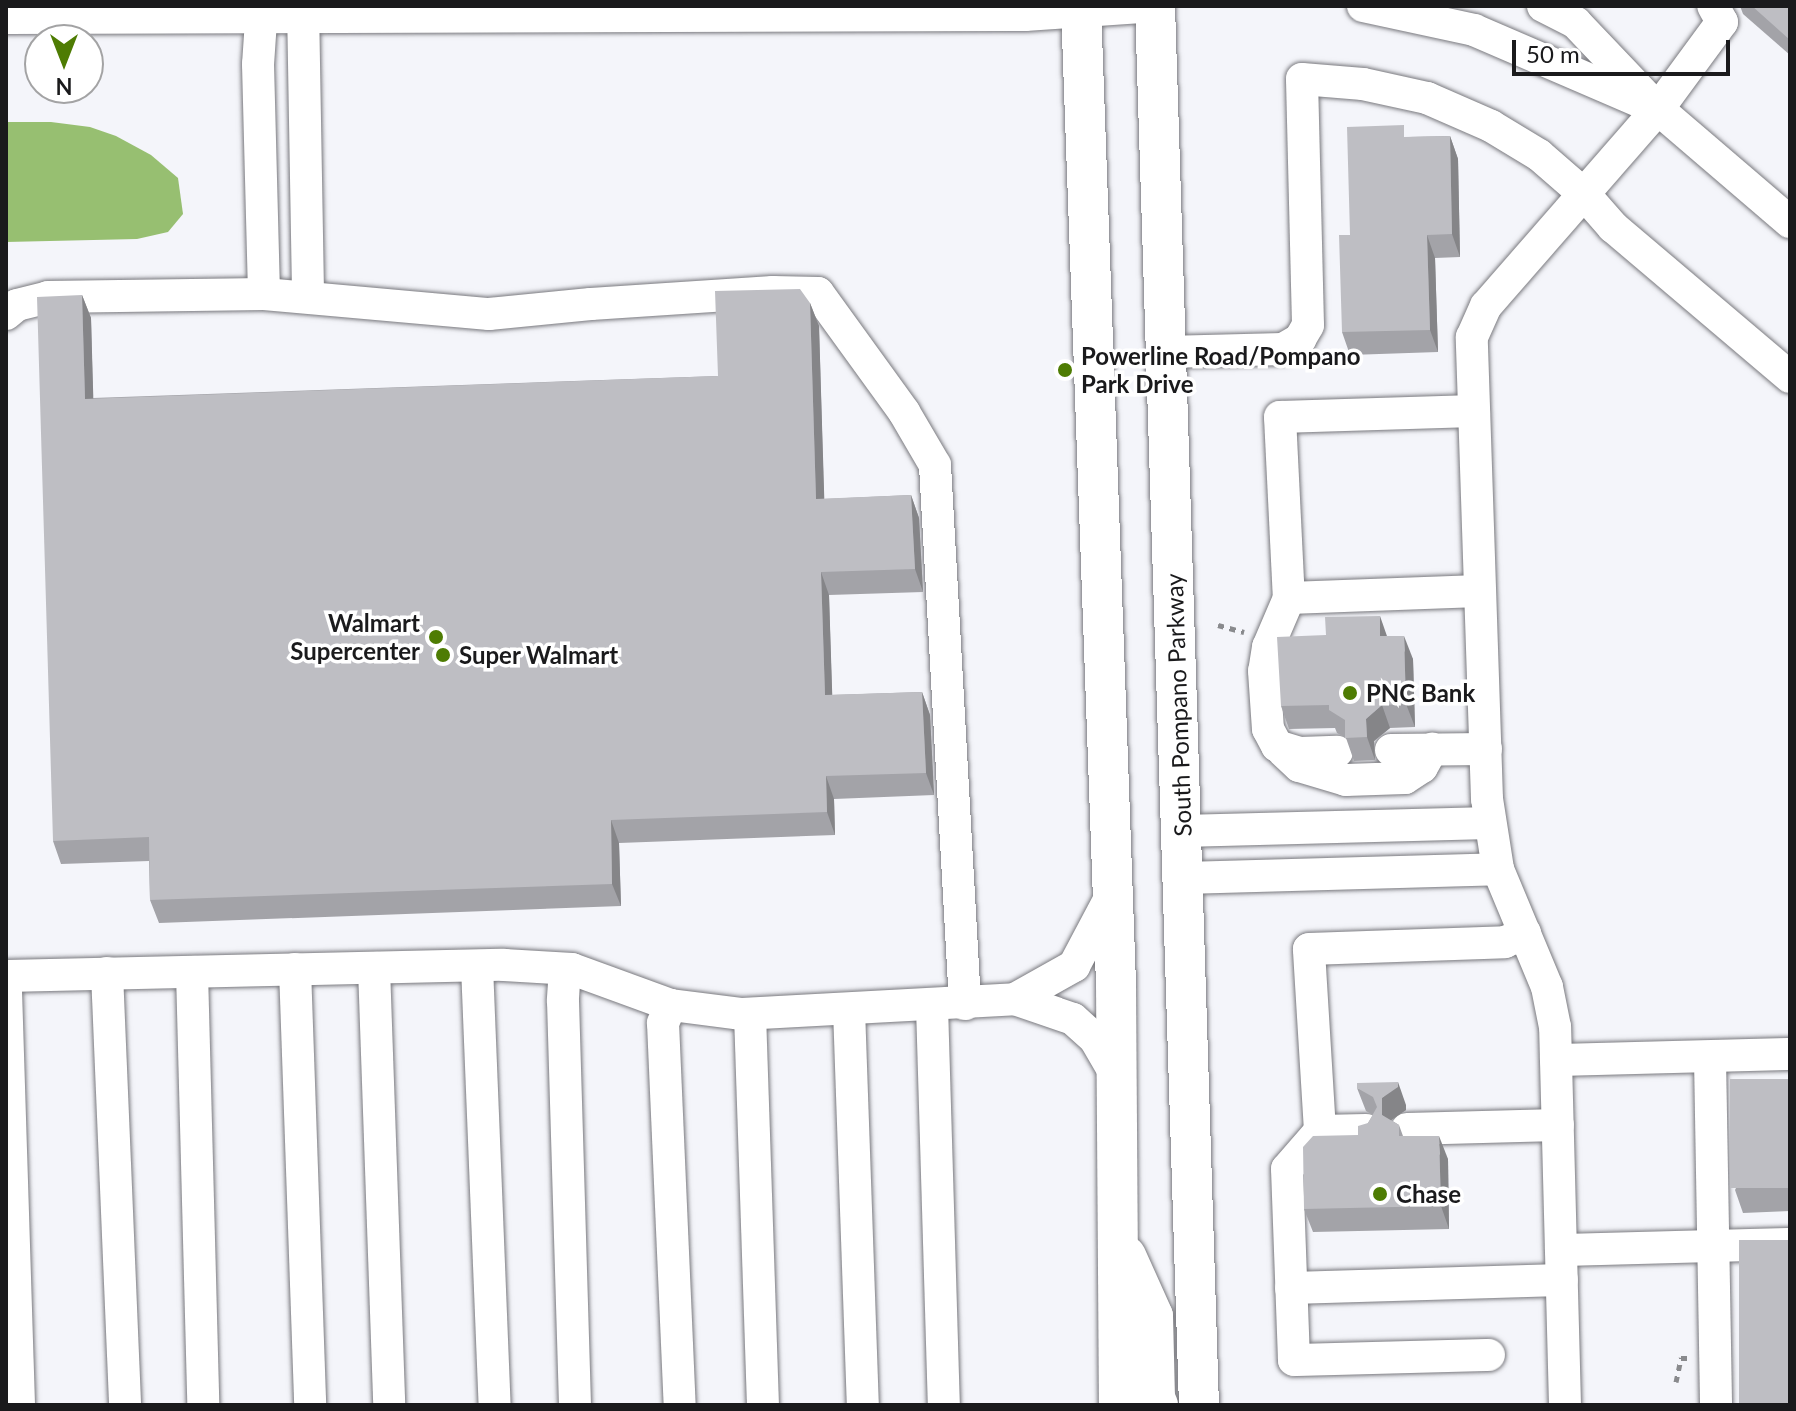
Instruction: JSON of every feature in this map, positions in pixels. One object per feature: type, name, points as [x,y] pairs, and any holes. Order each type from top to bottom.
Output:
[{"type":"main road","name":"South Pompano Parkway","points":[[1155,6],[1199,1405]]},
{"type":"main road","points":[[1081,9],[1117,1077],[1119,1405]]},
{"type":"main road","points":[[1119,1241],[1153,1316],[1155,1398],[1158,1405]]},
{"type":"street","points":[[6,18],[304,11],[1025,15],[1155,6]]},
{"type":"street","points":[[1363,6],[1474,30],[1658,109]]},
{"type":"street","points":[[1543,6],[1576,23],[1658,109],[1790,222]]},
{"type":"street","points":[[1565,1405],[1555,1027],[1547,987],[1498,869],[1490,823],[1479,591],[1472,337],[1486,306],[1658,109],[1722,22],[1713,6]]},
{"type":"street","points":[[304,11],[308,297]]},
{"type":"street","points":[[262,12],[258,64],[264,294]]},
{"type":"street","points":[[1166,352],[1283,349],[1300,339],[1308,325],[1302,79],[1363,84],[1427,98],[1491,126],[1539,155],[1585,195],[1613,227],[1790,377]]},
{"type":"street","points":[[6,314],[17,305],[48,297],[264,294],[489,314],[773,292],[818,293],[904,412],[935,465],[965,1004]]},
{"type":"street","points":[[1432,749],[1422,767],[1405,778],[1346,780],[1299,766],[1277,746],[1268,729],[1264,671],[1268,647],[1289,598],[1280,417],[1474,411]]},
{"type":"street","points":[[1289,598],[1479,591]]},
{"type":"street","points":[[1277,746],[1300,753],[1337,752]]},
{"type":"street","points":[[1391,750],[1486,749]]},
{"type":"street","points":[[1182,831],[1490,823]]},
{"type":"street","points":[[1184,878],[1498,869]]},
{"type":"street","points":[[6,976],[477,966],[565,969],[671,1005],[750,1014],[965,1004],[1015,999],[1074,966],[1110,898]]},
{"type":"street","points":[[1489,1355],[1294,1360],[1287,1169],[1320,1131],[1309,949],[1505,942],[1525,933]]},
{"type":"street","points":[[477,966],[495,1405]]},
{"type":"street","points":[[374,968],[389,1405]]},
{"type":"street","points":[[295,969],[310,1405]]},
{"type":"street","points":[[565,969],[563,1001],[575,1405]]},
{"type":"street","points":[[192,972],[203,1405]]},
{"type":"street","points":[[107,973],[125,1405]]},
{"type":"street","points":[[6,991],[19,1405]]},
{"type":"street","points":[[1015,999],[1073,1019],[1095,1039],[1117,1077]]},
{"type":"street","points":[[671,1005],[663,1023],[680,1405]]},
{"type":"street","points":[[932,1006],[944,1405]]},
{"type":"street","points":[[849,1009],[863,1405]]},
{"type":"street","points":[[750,1014],[763,1405]]},
{"type":"street","points":[[1556,1060],[1790,1054]]},
{"type":"street","points":[[1710,1058],[1716,1405]]},
{"type":"street","points":[[1407,1129],[1558,1125]]},
{"type":"street","points":[[1320,1131],[1366,1130]]},
{"type":"street","points":[[1291,1288],[1561,1265],[1713,1247],[1790,1244]]},
{"type":"path","points":[[1218,625],[1255,635]]},
{"type":"shaded area","points":[[6,122],[51,122],[90,127],[116,136],[151,155],[178,178],[183,214],[168,232],[137,239],[6,242]]},
{"type":"building","points":[[1752,6],[1790,6],[1790,40]]},
{"type":"building","points":[[1404,125],[1404,137],[1450,136],[1452,234],[1427,235],[1430,330],[1342,332],[1339,235],[1350,235],[1347,127]]},
{"type":"building","name":"Super Walmart","points":[[800,289],[810,303],[816,499],[911,495],[915,569],[821,572],[825,695],[922,692],[926,773],[826,776],[827,812],[611,820],[612,884],[150,900],[149,837],[53,841],[37,297],[82,295],[85,399],[718,376],[715,291]]},
{"type":"building","name":"PNC Bank","points":[[1380,616],[1380,636],[1404,636],[1406,704],[1382,705],[1366,719],[1367,737],[1345,738],[1345,720],[1329,710],[1329,705],[1281,706],[1277,637],[1326,635],[1325,617]]},
{"type":"building","points":[[1730,1079],[1790,1079],[1790,1188],[1730,1188]]},
{"type":"building","name":"Chase","points":[[1398,1082],[1398,1087],[1382,1098],[1382,1115],[1399,1125],[1399,1136],[1439,1136],[1441,1206],[1304,1209],[1303,1147],[1313,1136],[1358,1135],[1358,1126],[1368,1123],[1377,1107],[1373,1097],[1357,1088],[1357,1083]]},
{"type":"building","points":[[1739,1240],[1790,1240],[1790,1405],[1739,1405]]},
{"type":"place","name":"Powerline Road/Pompano Park Drive","points":[[1065,370]]},
{"type":"place","name":"Walmart Supercenter","points":[[436,637]]},
{"type":"place","name":"Super Walmart","points":[[443,655]]},
{"type":"place","name":"PNC Bank","points":[[1350,693]]},
{"type":"place","name":"Chase","points":[[1380,1194]]}]
